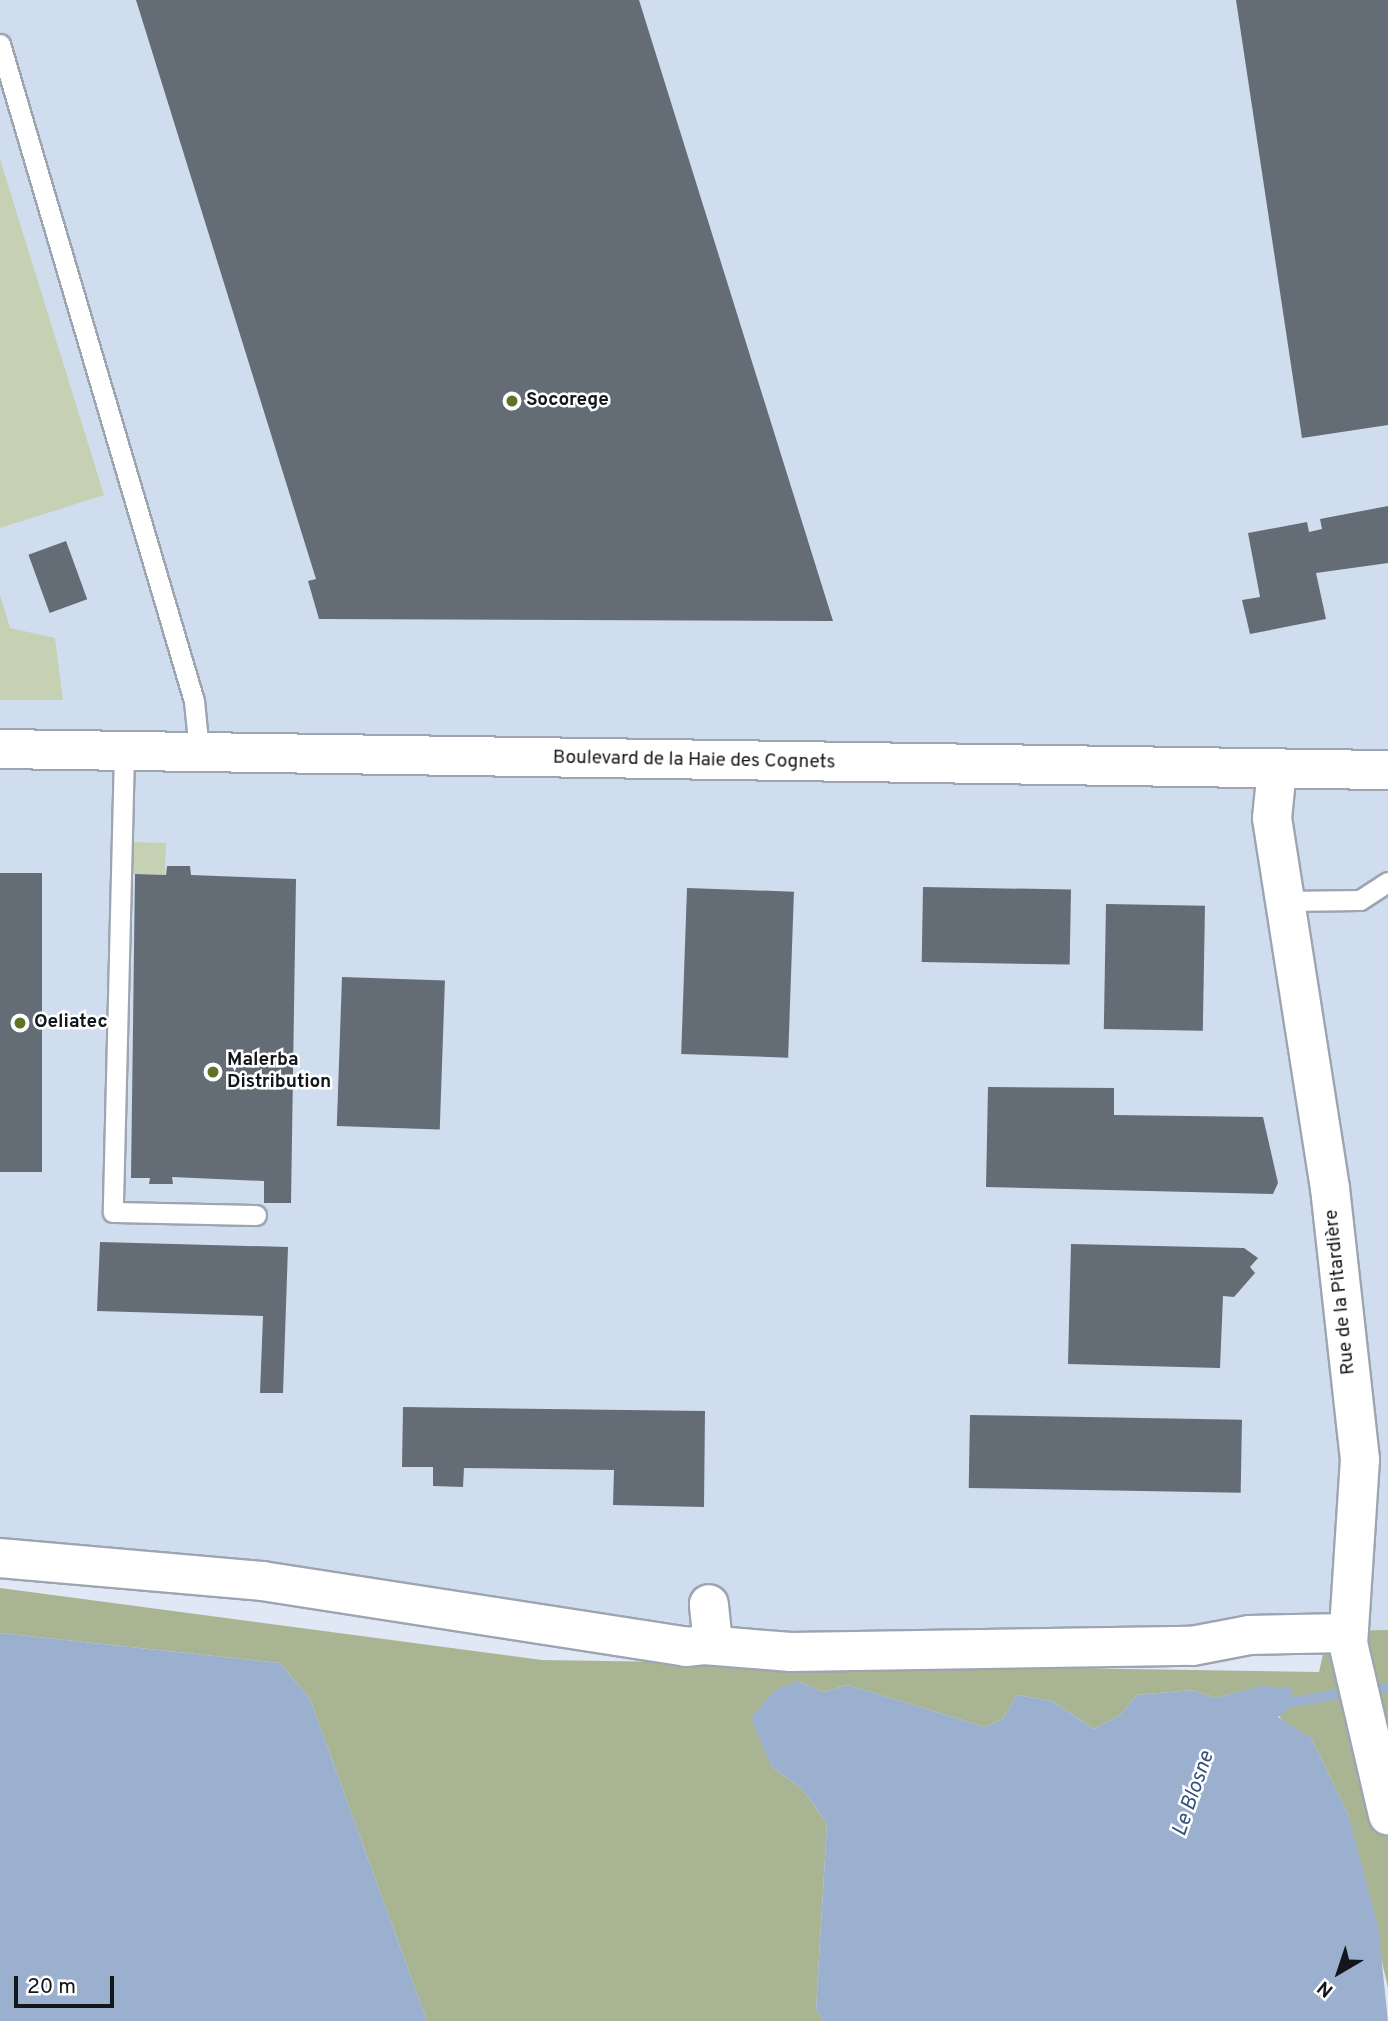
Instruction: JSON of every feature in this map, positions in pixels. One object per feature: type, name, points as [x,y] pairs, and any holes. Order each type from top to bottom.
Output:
[{"type":"street","name":"Boulevard de la Haie des Cognets","points":[[0,749],[1388,770]]},
{"type":"street","name":"Rue de la Pitardière","points":[[1277,769],[1272,818],[1330,1188],[1360,1460],[1348,1638],[1365,1736],[1388,1815]]},
{"type":"street","points":[[0,1558],[262,1581],[315,1594],[704,1645],[792,1652],[1192,1646],[1249,1635],[1348,1638]]},
{"type":"street","points":[[704,1645],[712,1634],[709,1604]]},
{"type":"lane","points":[[0,44],[194,701],[199,751]]},
{"type":"lane","points":[[124,751],[113,1212],[256,1215]]},
{"type":"lane","points":[[1285,901],[1360,900],[1388,882]]},
{"type":"shaded area","points":[[0,0],[1388,0],[1388,1630],[792,1639],[356,1578],[0,1545]]},
{"type":"green space","points":[[0,159],[104,495],[0,528]]},
{"type":"green space","points":[[0,595],[10,628],[55,638],[63,700],[0,700]]},
{"type":"green space","points":[[134,842],[166,843],[165,875],[133,874]]},
{"type":"green space","points":[[0,1588],[542,1660],[1319,1672],[1328,1631],[1388,1630],[1388,1988],[1348,1814],[1311,1738],[1286,1727],[1261,1686],[1216,1698],[1192,1690],[1137,1695],[1120,1715],[1094,1729],[1052,1701],[1017,1695],[1003,1719],[985,1727],[848,1685],[823,1692],[797,1681],[771,1766],[802,1789],[827,1823],[816,2009],[823,2021],[427,2021],[310,1699],[280,1663],[0,1633]]},
{"type":"water","points":[[0,1633],[280,1663],[310,1699],[427,2021],[0,2021]]},
{"type":"water","points":[[797,1681],[823,1692],[848,1685],[985,1727],[1003,1719],[1017,1695],[1052,1701],[1094,1729],[1120,1715],[1137,1695],[1192,1690],[1216,1698],[1260,1686],[1291,1688],[1292,1706],[1278,1717],[1311,1738],[1348,1814],[1378,1926],[1388,2021],[823,2021],[816,2009],[827,1823],[802,1789],[771,1766],[751,1718],[774,1691]]},
{"type":"building","name":"Socorege","points":[[136,0],[639,0],[833,621],[319,619],[308,581],[316,579]]},
{"type":"building","points":[[1236,0],[1388,0],[1388,425],[1302,438]]},
{"type":"building","points":[[1388,506],[1388,563],[1316,573],[1326,619],[1250,634],[1242,600],[1260,597],[1248,533],[1307,522],[1309,532],[1322,529],[1320,519]]},
{"type":"building","points":[[66,541],[87,599],[50,613],[28,555]]},
{"type":"building","name":"Malerba Distribution","points":[[167,866],[190,866],[191,875],[296,879],[291,1203],[264,1203],[264,1181],[172,1177],[173,1184],[149,1184],[150,1178],[131,1178],[135,874],[166,875]]},
{"type":"building","name":"Oeliatec","points":[[0,873],[42,873],[42,1172],[0,1172]]},
{"type":"building","points":[[923,887],[1071,890],[1070,965],[922,962]]},
{"type":"building","points":[[687,888],[794,892],[788,1058],[681,1054]]},
{"type":"building","points":[[1106,904],[1205,906],[1203,1031],[1104,1029]]},
{"type":"building","points":[[342,977],[445,981],[440,1130],[337,1126]]},
{"type":"building","points":[[988,1087],[1114,1088],[1114,1115],[1263,1117],[1278,1183],[1273,1194],[986,1187]]},
{"type":"building","points":[[100,1242],[288,1247],[283,1393],[260,1393],[263,1316],[97,1311]]},
{"type":"building","points":[[1071,1244],[1244,1248],[1258,1258],[1250,1267],[1255,1273],[1234,1297],[1223,1296],[1220,1368],[1068,1364]]},
{"type":"building","points":[[403,1407],[705,1411],[704,1507],[613,1505],[614,1470],[464,1468],[463,1487],[433,1486],[433,1467],[402,1467]]},
{"type":"building","points":[[970,1415],[1242,1420],[1241,1493],[969,1488]]},
{"type":"waterway","name":"Le Blosne","points":[[1366,1690],[1388,1689]]},
{"type":"waterway","name":"Le Blosne","points":[[1280,1704],[1351,1692]]},
{"type":"place","name":"Socorege","points":[[512,401]]},
{"type":"place","name":"Oeliatec","points":[[20,1023]]},
{"type":"place","name":"Malerba Distribution","points":[[213,1072]]}]
